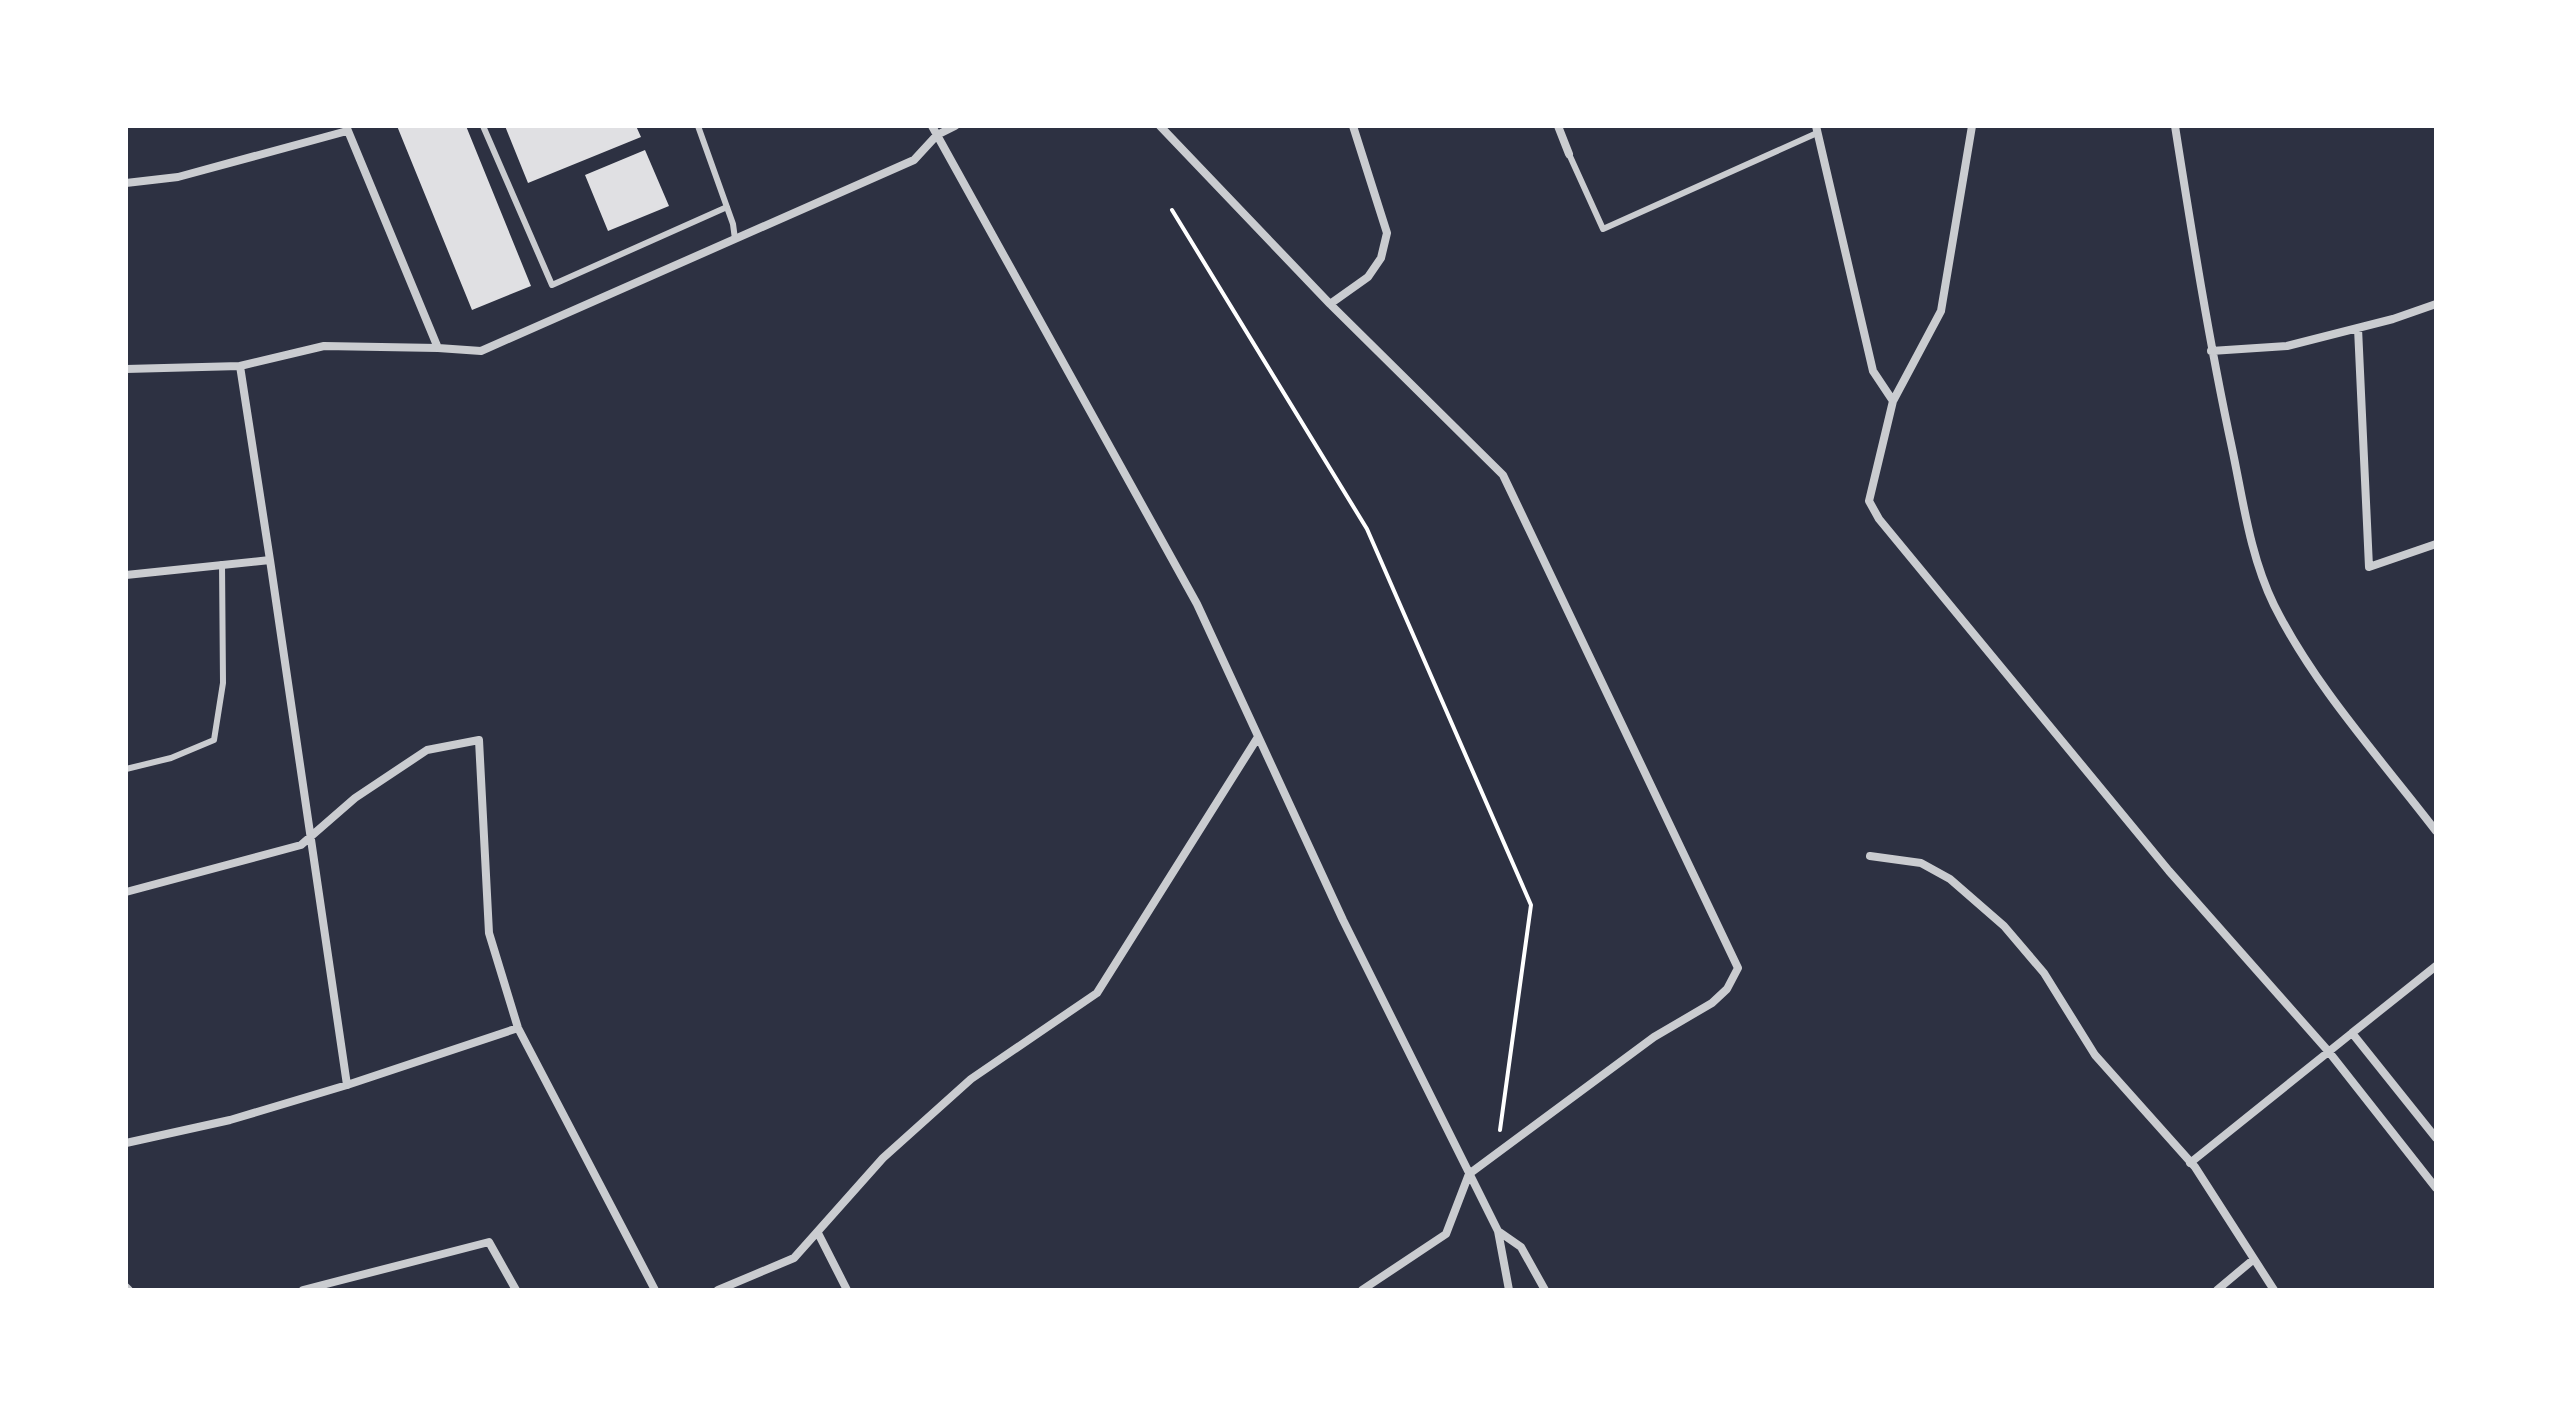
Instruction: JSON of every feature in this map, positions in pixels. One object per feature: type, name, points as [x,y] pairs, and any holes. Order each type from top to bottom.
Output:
[{"type":"street","points":[[126,369],[240,366],[324,346],[481,351],[914,160],[934,130],[955,126]]},
{"type":"street","points":[[1160,126],[1330,304],[1503,475],[1738,968],[1727,989],[1712,1003],[1654,1037],[1469,1174],[1446,1234],[1362,1290]]},
{"type":"street","points":[[1330,304],[1368,277],[1381,258],[1387,233],[1353,126]]},
{"type":"street","points":[[1558,126],[1569,154]]},
{"type":"street","points":[[1972,126],[1941,311],[1893,401],[1869,501],[1879,519],[2169,871],[2329,1052],[2436,1188]]},
{"type":"street","points":[[2175,126],[2211,351],[2258,565],[2294,643],[2436,831]]},
{"type":"street","points":[[126,183],[178,177],[346,128],[438,348]]},
{"type":"street","points":[[934,130],[1197,604],[1343,920],[1498,1231],[1509,1290]]},
{"type":"street","points":[[1816,130],[1873,371],[1893,401]]},
{"type":"street","points":[[2211,351],[2287,346],[2436,304]]},
{"type":"street","points":[[2358,328],[2369,567],[2436,544]]},
{"type":"street","points":[[240,366],[347,1085]]},
{"type":"street","points":[[126,575],[270,560]]},
{"type":"street","points":[[718,1290],[794,1258],[883,1158],[971,1079],[1097,993],[1258,737]]},
{"type":"street","points":[[126,892],[301,845],[355,798],[427,750],[479,740],[489,933],[518,1028],[655,1290]]},
{"type":"street","points":[[1870,856],[1921,863],[1950,879],[2004,926],[2044,973],[2095,1055],[2190,1163],[2274,1290]]},
{"type":"street","points":[[2190,1163],[2436,966]]},
{"type":"street","points":[[126,1143],[230,1120],[518,1028]]},
{"type":"street","points":[[2352,1033],[2436,1138]]},
{"type":"street","points":[[1498,1231],[1521,1247],[1545,1290]]},
{"type":"street","points":[[818,1233],[847,1290]]},
{"type":"street","points":[[303,1290],[489,1242],[516,1290]]},
{"type":"street","points":[[2217,1290],[2254,1259]]},
{"type":"lane","points":[[483,126],[552,285],[727,207]]},
{"type":"lane","points":[[698,126],[735,239]]},
{"type":"lane","points":[[1569,154],[1603,229],[1816,130]]},
{"type":"lane","points":[[126,769],[171,758],[214,740],[223,683],[222,564]]},
{"type":"path","points":[[1172,210],[1367,529],[1531,905],[1503,1124],[1486,1161]]},
{"type":"building","points":[[397,126],[466,126],[531,286],[472,310]]},
{"type":"building","points":[[505,126],[636,126],[641,137],[528,183]]},
{"type":"building","points":[[645,150],[669,206],[608,231],[585,175]]}]
